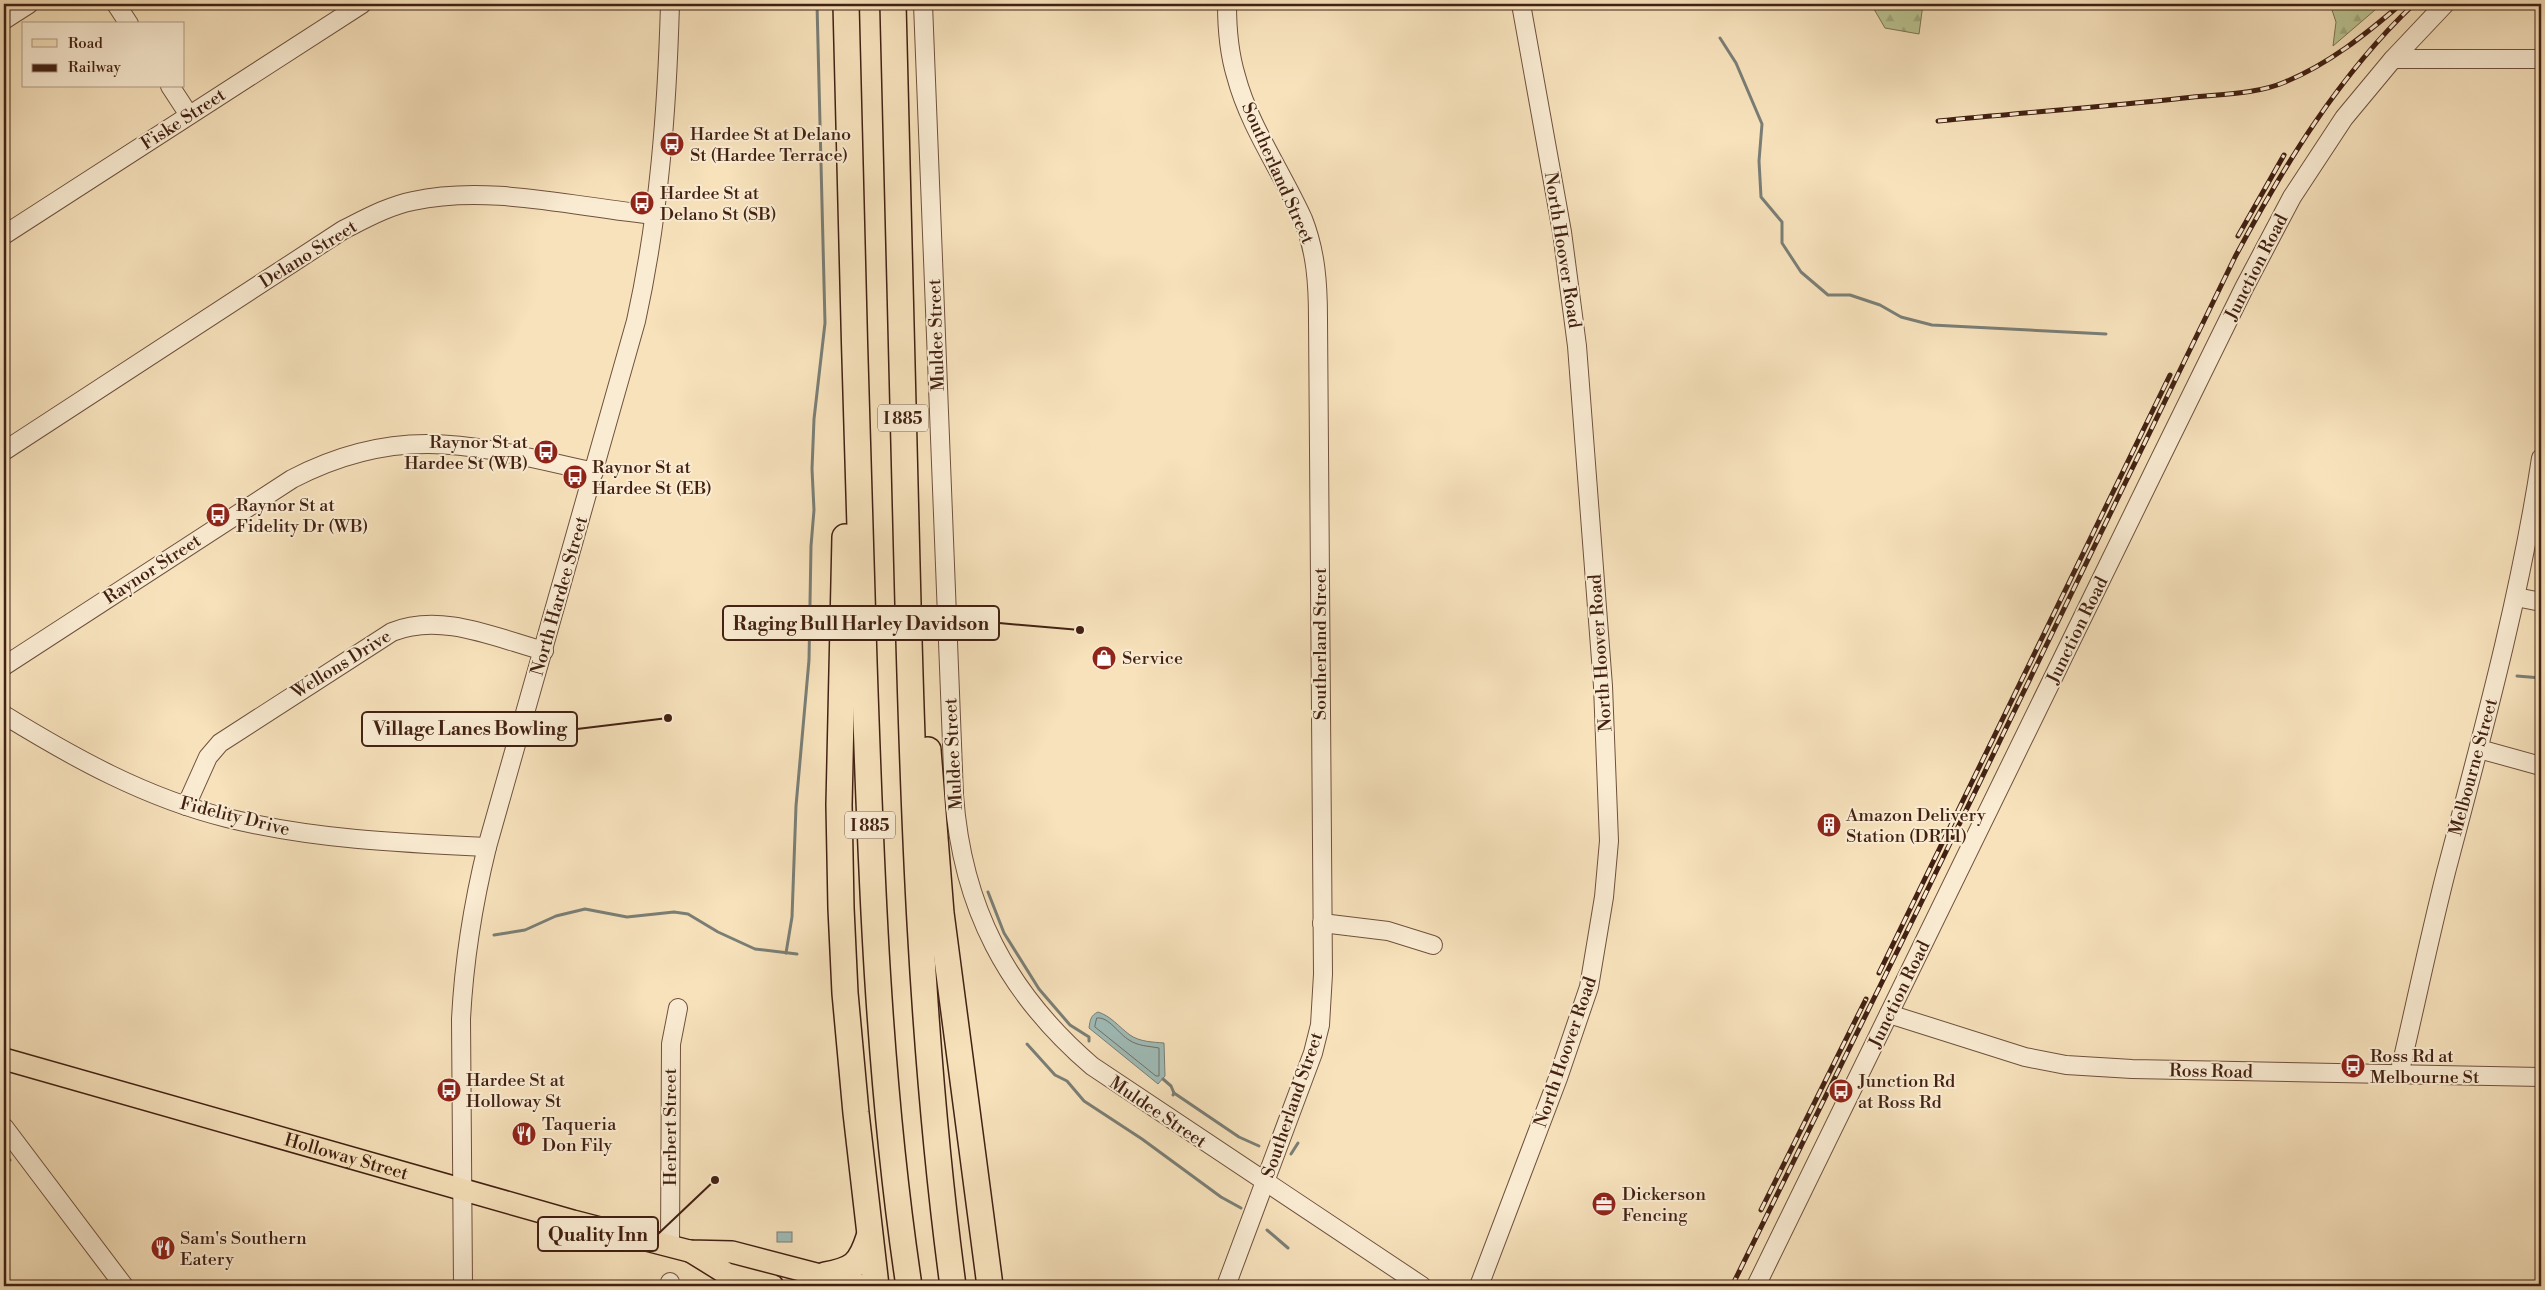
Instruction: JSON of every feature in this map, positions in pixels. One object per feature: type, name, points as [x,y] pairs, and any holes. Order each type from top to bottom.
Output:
[{"type":"highway","name":"I 885","points":[[846,4],[855,370],[876,958],[896,1195],[908,1283]]},
{"type":"highway","name":"I 885","points":[[893,4],[908,607],[920,955],[940,1190],[953,1286]]},
{"type":"highway","points":[[855,370],[844,550],[840,865],[845,993],[869,1237],[876,1286]]},
{"type":"highway","points":[[908,607],[922,678],[941,913],[990,1286]]},
{"type":"highway","points":[[824,1274],[853,1266],[864,1254],[869,1237]]},
{"type":"main road","name":"Holloway Street","points":[[4,1058],[462,1189],[680,1249],[732,1252],[824,1274],[862,1286]]},
{"type":"main road","points":[[4,1072],[24,1064]]},
{"type":"main road","name":"Holloway Street","points":[[680,1249],[727,1274],[773,1286]]},
{"type":"street","points":[[4,20],[29,4]]},
{"type":"street","points":[[116,4],[128,22]]},
{"type":"street","name":"Fiske Street","points":[[4,236],[362,4]]},
{"type":"street","name":"North Hardee Street","points":[[463,1286],[460,1052],[463,979],[473,908],[487,847],[636,322],[650,257],[662,161],[670,4]]},
{"type":"street","name":"Muldee Street","points":[[923,4],[954,795],[960,843],[971,891],[984,927],[1004,966],[1030,1003],[1058,1036],[1110,1079],[1422,1286]]},
{"type":"street","name":"Southerland Street","points":[[1226,1286],[1266,1183],[1317,1039],[1322,999],[1318,299],[1316,265],[1310,236],[1303,219],[1251,115],[1236,78],[1230,49],[1227,4]]},
{"type":"street","name":"North Hoover Road","points":[[1479,1286],[1558,1078],[1589,987],[1604,897],[1609,841],[1603,686],[1577,346],[1559,214],[1521,4]]},
{"type":"street","name":"Junction Road","points":[[1756,1286],[2244,288],[2292,197],[2344,118],[2393,59],[2445,4]]},
{"type":"street","points":[[2393,59],[2541,59]]},
{"type":"street","points":[[171,88],[189,115]]},
{"type":"street","name":"Delano Street","points":[[4,451],[343,230],[375,213],[411,201],[449,195],[486,196],[656,216]]},
{"type":"street","name":"Raynor Street","points":[[4,666],[292,479],[316,466],[346,455],[398,444],[455,443],[511,452],[594,472]]},
{"type":"street","name":"Melbourne Street","points":[[2399,1075],[2446,874],[2516,597],[2541,458]]},
{"type":"street","points":[[2516,597],[2541,602]]},
{"type":"street","name":"Wellons Drive","points":[[186,806],[208,757],[220,743],[392,632],[410,626],[436,624],[455,627],[544,651]]},
{"type":"street","name":"Fidelity Drive","points":[[4,715],[88,764],[144,790],[225,818],[305,834],[367,841],[487,847]]},
{"type":"street","points":[[2479,749],[2541,766]]},
{"type":"street","points":[[1322,923],[1388,931],[1433,945]]},
{"type":"street","name":"Herbert Street","points":[[678,1008],[671,1044],[680,1249]]},
{"type":"street","name":"Ross Road","points":[[1889,1014],[2025,1057],[2066,1065],[2141,1070],[2541,1077]]},
{"type":"street","points":[[4,1126],[124,1286]]},
{"type":"green space","points":[[1871,4],[1923,4],[1919,34],[1885,28]]},
{"type":"green space","points":[[2330,4],[2382,4],[2333,46],[2336,22]]},
{"type":"water","points":[[1098,1012],[1138,1039],[1164,1043],[1165,1076],[1158,1084],[1089,1028],[1091,1018]]},
{"type":"water","points":[[777,1232],[792,1232],[792,1242],[777,1242]]},
{"type":"waterway","points":[[786,953],[792,917],[796,806],[809,660],[811,546],[814,510],[812,469],[814,419],[825,323],[817,4]]},
{"type":"waterway","points":[[1720,38],[1736,63],[1762,124],[1759,161],[1761,197],[1782,222],[1782,243],[1801,272],[1828,295],[1850,295],[1880,305],[1901,317],[1932,325],[2106,334]]},
{"type":"waterway","points":[[2517,676],[2541,678]]},
{"type":"waterway","points":[[988,892],[1004,933],[1039,989],[1070,1025],[1089,1037],[1089,1041]]},
{"type":"waterway","points":[[494,935],[525,930],[556,916],[585,909],[627,917],[674,912],[688,914],[718,932],[755,949],[797,954]]},
{"type":"waterway","points":[[1027,1044],[1055,1075],[1067,1081],[1084,1101],[1142,1139],[1221,1197],[1241,1208]]},
{"type":"waterway","points":[[1163,1079],[1171,1086],[1174,1093]]},
{"type":"waterway","points":[[1173,1095],[1174,1093],[1239,1137],[1259,1146]]},
{"type":"waterway","points":[[1291,1154],[1298,1143]]},
{"type":"waterway","points":[[4,1164],[10,1160]]},
{"type":"waterway","points":[[1267,1230],[1288,1248]]},
{"type":"railway","points":[[1938,121],[2236,93],[2273,86],[2301,75],[2332,57],[2361,37],[2401,4]]},
{"type":"railway","points":[[1732,1286],[1921,903],[2235,257],[2273,189],[2314,123],[2361,61],[2414,4]]},
{"type":"railway","points":[[2238,236],[2284,155]]},
{"type":"railway","points":[[1879,973],[2170,375]]},
{"type":"railway","points":[[1761,1210],[1866,999]]},
{"type":"place","name":"Hardee St at Delano St (Hardee Terrace)","points":[[672,144]]},
{"type":"place","name":"Hardee St at Delano St (SB)","points":[[642,203]]},
{"type":"place","name":"Raynor St at Hardee St (WB)","points":[[546,452]]},
{"type":"place","name":"Raynor St at Hardee St (EB)","points":[[575,477]]},
{"type":"place","name":"Raynor St at Fidelity Dr (WB)","points":[[218,515]]},
{"type":"place","name":"Raging Bull Harley Davidson","points":[[1080,630]]},
{"type":"place","name":"Service","points":[[1104,658]]},
{"type":"place","name":"Village Lanes Bowling","points":[[668,718]]},
{"type":"place","name":"Amazon Delivery Station (DRT1)","points":[[1829,825]]},
{"type":"place","name":"Ross Rd at Melbourne St","points":[[2353,1066]]},
{"type":"place","name":"Hardee St at Holloway St","points":[[449,1090]]},
{"type":"place","name":"Junction Rd at Ross Rd","points":[[1841,1091]]},
{"type":"place","name":"Taqueria Don Fily","points":[[524,1134]]},
{"type":"place","name":"Quality Inn","points":[[715,1180]]},
{"type":"place","name":"Dickerson Fencing","points":[[1604,1204]]},
{"type":"place","name":"Sam's Southern Eatery","points":[[163,1248]]}]
